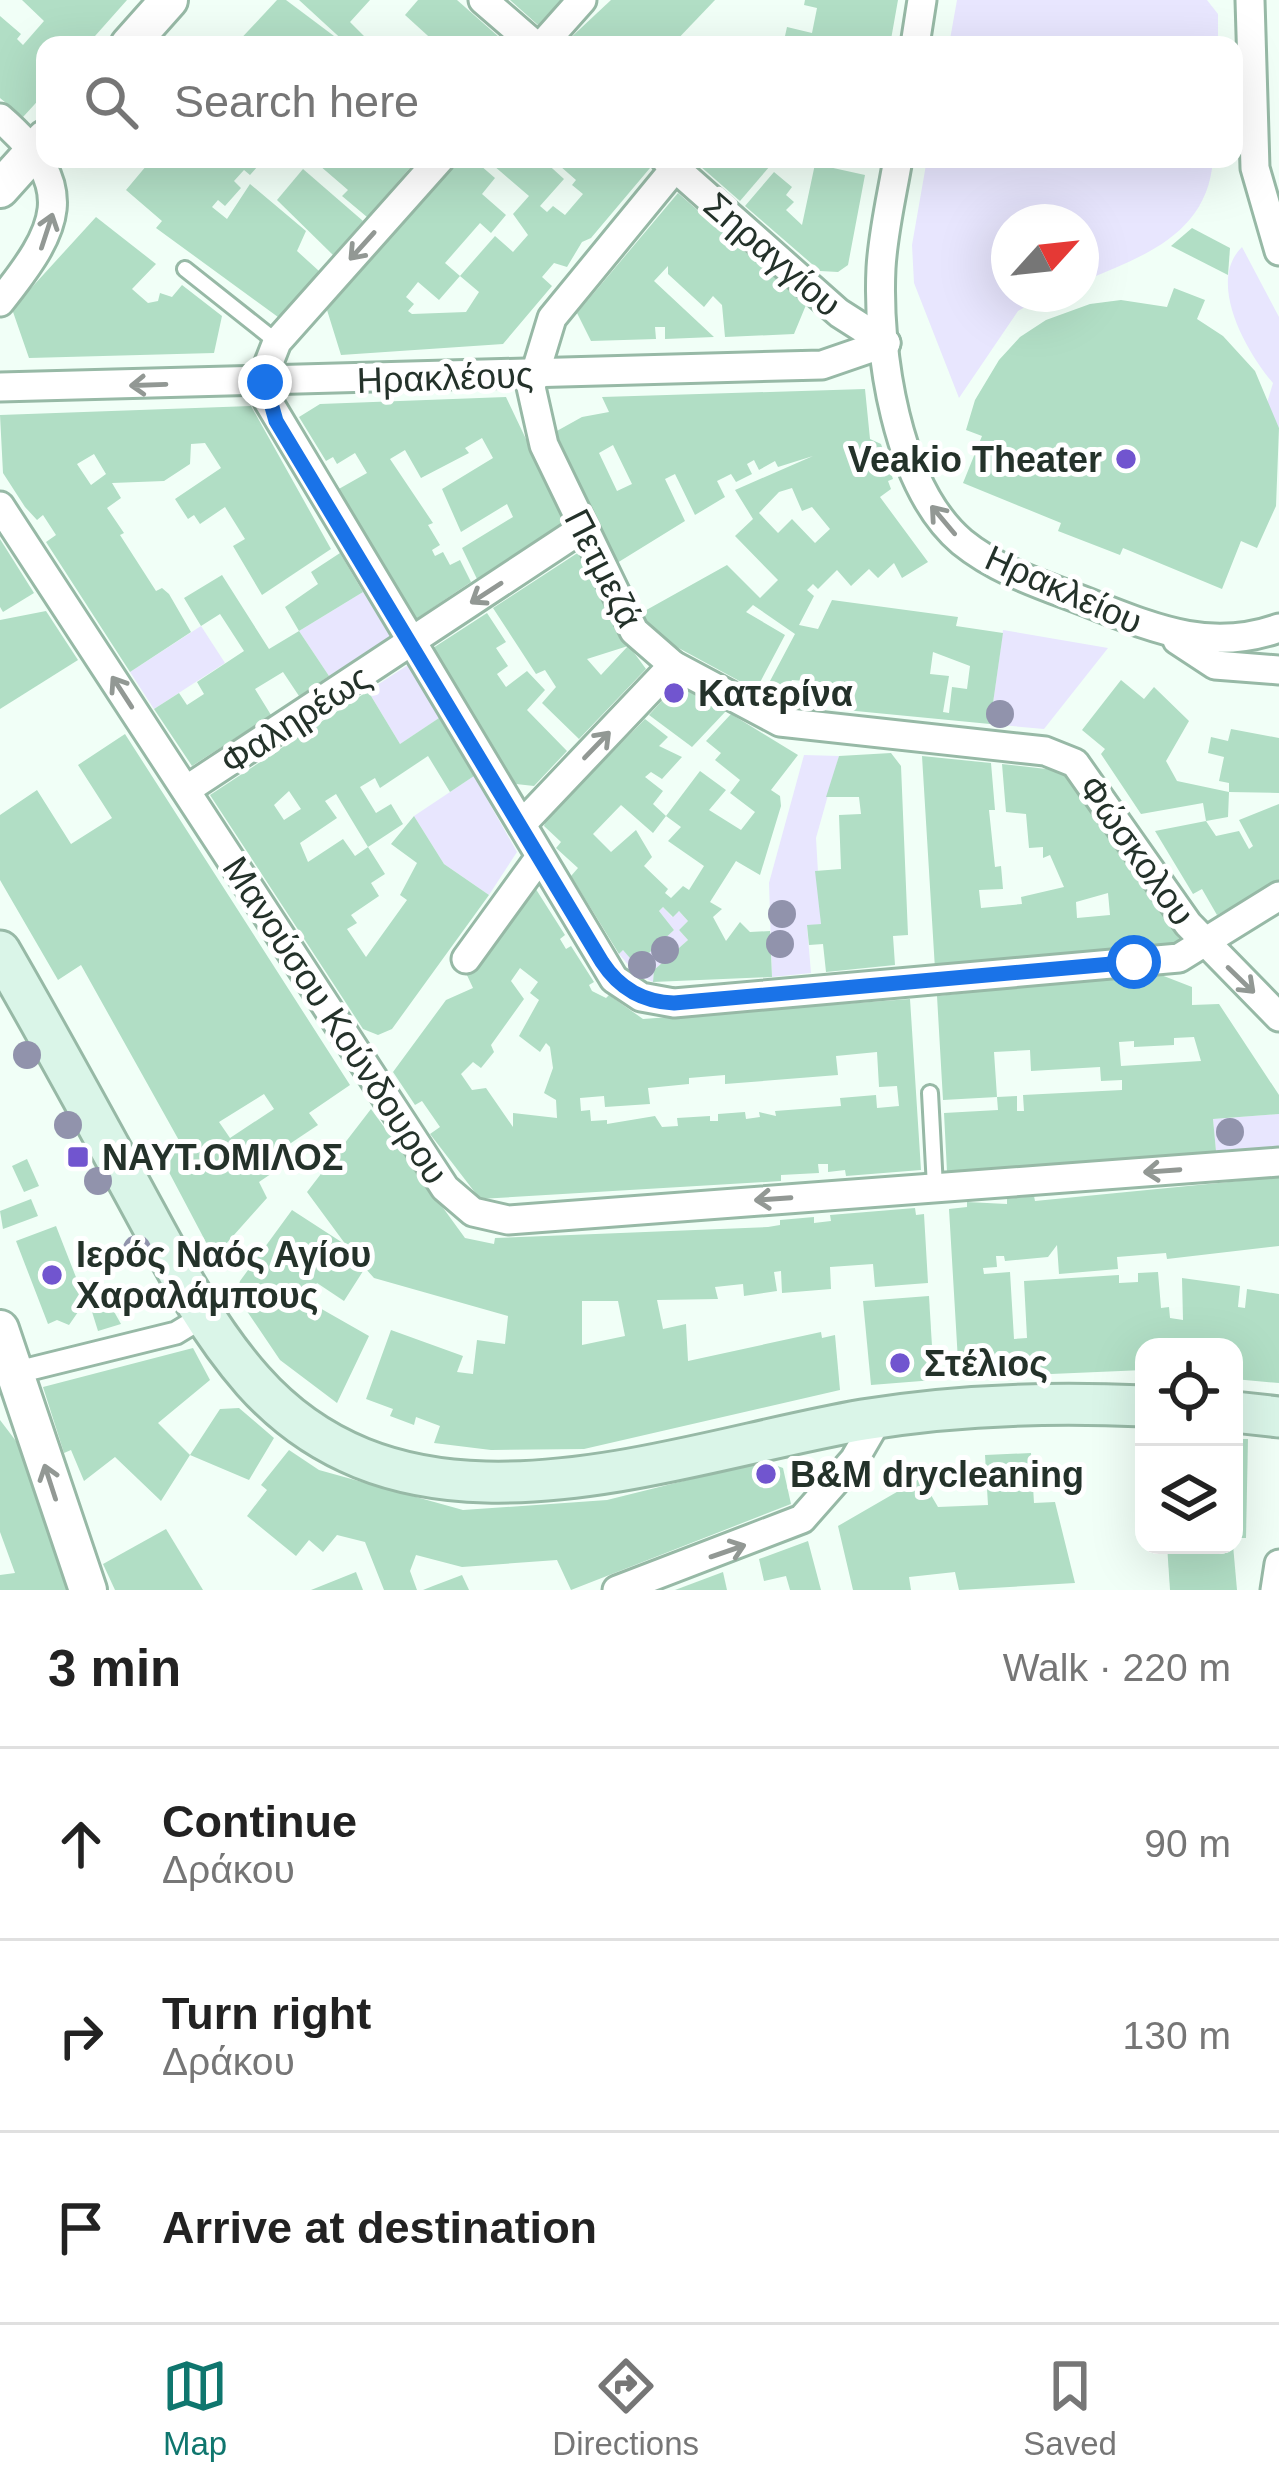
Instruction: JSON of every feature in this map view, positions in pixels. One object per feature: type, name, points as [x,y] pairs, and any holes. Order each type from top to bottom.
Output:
[{"type":"main road","points":[[1,954],[204,1316],[256,1384],[308,1428],[368,1459],[455,1481],[525,1482],[609,1474],[880,1418],[1135,1406]]},
{"type":"main road","points":[[1243,1413],[1279,1418]]},
{"type":"street","points":[[137,36],[169,0]]},
{"type":"street","points":[[484,0],[528,36]]},
{"type":"street","points":[[548,36],[582,0]]},
{"type":"street","points":[[916,36],[922,0]]},
{"type":"street","points":[[1250,0],[1252,148],[1262,202],[1279,251]]},
{"type":"street","points":[[0,118],[36,141]]},
{"type":"street","points":[[0,189],[36,148]]},
{"type":"street","points":[[0,302],[40,252],[53,222],[44,168]]},
{"type":"street","points":[[432,168],[277,342],[265,382],[276,421],[607,971],[632,992],[662,1002],[1179,958],[1279,896]]},
{"type":"street","name":"Πετμεζά","points":[[666,168],[562,302],[544,335],[533,374],[537,426],[634,631],[673,665],[765,716],[795,725],[1045,751],[1069,759]]},
{"type":"street","name":"Σηραγγίου","points":[[676,168],[839,314],[886,343]]},
{"type":"street","name":"Ηρακλείου","points":[[897,168],[881,265],[886,343],[902,442],[918,484],[941,521],[1001,568],[1171,635],[1215,665],[1279,670]]},
{"type":"street","name":"Ηρακλέους","points":[[0,387],[822,365],[886,343]]},
{"type":"street","name":"Μανούσου Κούνδουρου","points":[[0,506],[445,1188],[472,1212],[508,1220],[1279,1162]]},
{"type":"street","name":"Φαληρέως","points":[[186,790],[583,528]]},
{"type":"street","name":"Ηρακλείου","points":[[1171,635],[1216,640],[1279,628]]},
{"type":"street","points":[[522,824],[673,665]]},
{"type":"street","name":"Φώσκολου","points":[[1069,759],[1082,769],[1204,941],[1279,1017]]},
{"type":"street","points":[[466,959],[540,857]]},
{"type":"street","points":[[7,1375],[176,1333],[204,1316]]},
{"type":"street","points":[[0,1329],[7,1375],[88,1590]]},
{"type":"street","points":[[617,1590],[802,1519],[854,1460],[880,1418]]},
{"type":"street","points":[[1275,1590],[1279,1564]]},
{"type":"lane","points":[[185,269],[277,342]]},
{"type":"lane","points":[[930,1093],[935,1187]]},
{"type":"shaded area","points":[[957,0],[1207,0],[1218,14],[1218,36],[951,36]]},
{"type":"shaded area","points":[[925,168],[1211,168],[1199,206],[1186,224],[1150,251],[1099,275],[1099,204],[991,204],[991,312],[1017,312],[959,398],[914,283],[912,245]]},
{"type":"shaded area","points":[[1242,247],[1279,317],[1279,428],[1267,403],[1273,383],[1242,336],[1229,298],[1232,262]]},
{"type":"shaded area","points":[[363,592],[390,636],[329,676],[299,631]]},
{"type":"shaded area","points":[[201,626],[225,663],[154,709],[130,672]]},
{"type":"shaded area","points":[[1003,630],[1108,648],[1044,729],[990,724]]},
{"type":"shaded area","points":[[408,665],[439,718],[400,744],[368,691]]},
{"type":"shaded area","points":[[804,755],[839,756],[816,838],[821,924],[807,926],[811,973],[772,977],[769,883]]},
{"type":"shaded area","points":[[474,776],[517,852],[489,895],[444,864],[414,816]]},
{"type":"shaded area","points":[[663,907],[672,917],[679,911],[688,921],[679,930],[688,940],[654,970],[653,982],[636,974],[619,954],[623,950],[636,964],[674,930],[659,911]]},
{"type":"shaded area","points":[[1279,1114],[1279,1147],[1216,1151],[1213,1119]]},
{"type":"building","points":[[22,0],[127,0],[95,36],[36,36],[36,103],[23,117],[0,98],[0,16],[21,34],[17,39],[23,45],[44,21]]},
{"type":"building","points":[[277,0],[286,0],[334,36],[243,36]]},
{"type":"building","points":[[299,0],[370,0],[350,22],[364,36],[338,36]]},
{"type":"building","points":[[418,0],[457,0],[498,36],[428,36],[405,15]]},
{"type":"building","points":[[510,0],[561,0],[538,25]]},
{"type":"building","points":[[611,0],[715,0],[681,36],[572,36]]},
{"type":"building","points":[[805,0],[898,0],[892,36],[785,36],[787,27],[812,33],[817,8],[804,5]]},
{"type":"building","points":[[144,168],[256,168],[250,175],[244,170],[234,181],[241,188],[225,206],[218,200],[212,207],[227,219],[250,184],[306,231],[297,251],[319,271],[278,317],[156,228],[162,221],[126,190]]},
{"type":"building","points":[[322,168],[410,168],[367,217],[342,196],[348,190]]},
{"type":"building","points":[[453,168],[483,168],[495,178],[482,194],[506,215],[491,233],[480,223],[445,263],[460,276],[495,236],[513,252],[528,235],[513,214],[529,196],[496,168],[552,168],[564,179],[540,206],[547,212],[553,206],[565,215],[583,194],[562,168],[650,168],[591,238],[582,242],[567,267],[554,263],[542,277],[552,286],[503,344],[341,355],[327,310]],"holes":[[[460,276],[479,292],[466,312],[408,311],[414,304],[406,297],[418,282],[439,300]]]},
{"type":"building","points":[[702,168],[768,168],[740,201]]},
{"type":"building","points":[[814,168],[865,175],[848,265],[838,272],[820,271],[745,206],[774,172],[792,187],[786,195],[794,202],[786,210],[802,225]]},
{"type":"building","points":[[303,169],[363,221],[333,255],[277,200]]},
{"type":"building","points":[[678,193],[806,305],[794,334],[725,337],[722,305],[713,296],[704,307],[668,274],[668,266],[654,281],[714,337],[665,339],[665,327],[655,327],[656,339],[591,341],[577,313]]},
{"type":"building","points":[[96,217],[156,264],[132,289],[148,303],[158,301],[160,293],[172,297],[182,285],[222,316],[214,353],[29,358],[12,309]]},
{"type":"building","points":[[1192,228],[1230,248],[1228,275],[1171,246]]},
{"type":"building","name":"Veakio Theater","points":[[1174,288],[1205,300],[1197,319],[1223,336],[1255,371],[1279,428],[1276,506],[1257,548],[1241,541],[1222,589],[1123,548],[1120,555],[1058,531],[1061,523],[963,483],[982,436],[966,430],[975,400],[999,360],[1020,337],[1068,312],[1099,312],[1099,303],[1121,300],[1167,307]]},
{"type":"building","points":[[865,389],[870,439],[881,444],[893,479],[888,481],[891,489],[880,497],[928,562],[902,578],[894,563],[878,578],[869,569],[851,586],[837,570],[818,589],[813,584],[807,590],[814,596],[799,625],[818,629],[832,600],[958,617],[956,626],[1003,633],[990,724],[835,709],[839,684],[792,680],[786,690],[770,681],[795,634],[753,605],[746,612],[785,635],[756,690],[649,632],[641,613],[727,565],[760,598],[778,580],[735,536],[753,519],[735,490],[813,456],[778,467],[775,461],[759,470],[754,460],[747,464],[752,474],[736,482],[731,474],[717,481],[725,497],[695,515],[675,474],[665,479],[685,521],[617,563],[555,432],[582,417],[609,412],[602,397]],"holes":[[[613,445],[632,484],[617,491],[599,453]],[[792,488],[802,511],[812,507],[830,529],[815,543],[792,519],[778,533],[759,513],[779,492]],[[933,652],[970,666],[967,689],[952,687],[949,713],[943,712],[949,676],[930,674]]]},
{"type":"building","points":[[506,397],[565,521],[477,579],[462,548],[513,517],[507,504],[461,532],[442,489],[493,458],[482,438],[465,448],[469,453],[421,478],[405,450],[390,459],[433,523],[428,525],[440,545],[432,550],[435,556],[443,552],[450,565],[460,560],[471,582],[416,619],[337,490],[367,473],[355,453],[337,464],[333,457],[326,461],[299,417],[320,404]]},
{"type":"building","points":[[251,406],[331,549],[262,595],[233,546],[245,539],[225,507],[200,524],[194,515],[188,519],[175,499],[221,468],[205,443],[191,444],[190,464],[164,481],[112,483],[121,498],[107,508],[124,533],[120,535],[156,591],[162,588],[169,594],[191,632],[130,672],[46,542],[56,535],[43,515],[37,520],[25,507],[3,473],[0,415]],"holes":[[[94,454],[106,474],[91,485],[77,464]]]},
{"type":"building","points":[[0,539],[34,593],[3,612],[0,607]]},
{"type":"building","points":[[579,552],[613,624],[646,669],[579,739],[542,703],[556,687],[545,670],[536,674],[493,608]],"holes":[[[628,646],[601,675],[587,659]]]},
{"type":"building","points":[[340,553],[363,592],[299,631],[285,607],[318,584],[311,572]]},
{"type":"building","points":[[222,575],[269,649],[299,631],[329,676],[299,696],[283,672],[255,689],[271,715],[192,766],[154,709],[179,693],[187,705],[204,694],[197,682],[244,651],[220,614],[201,626],[184,598]]},
{"type":"building","points":[[46,611],[78,660],[0,709],[0,620]]},
{"type":"building","points":[[487,613],[506,642],[496,648],[508,666],[497,674],[506,687],[527,671],[545,690],[527,710],[567,751],[534,786],[516,784],[433,648]]},
{"type":"building","points":[[1121,680],[1144,699],[1154,687],[1189,721],[1166,761],[1177,781],[1229,792],[1228,817],[1206,821],[1203,803],[1141,814],[1101,754],[1105,749],[1082,730]]},
{"type":"building","points":[[677,684],[726,711],[692,747],[649,715]]},
{"type":"building","points":[[368,691],[400,744],[439,718],[474,776],[450,792],[428,756],[380,788],[375,778],[360,787],[376,813],[391,804],[403,824],[368,847],[385,874],[371,883],[379,896],[351,915],[357,923],[347,929],[366,957],[407,900],[400,895],[417,863],[391,844],[414,816],[444,864],[489,895],[392,1029],[378,1035],[363,1029],[210,795]],"holes":[[[289,791],[301,809],[284,820],[274,805]],[[336,794],[368,847],[355,856],[343,839],[308,862],[300,843],[337,818],[325,801]]]},
{"type":"building","points":[[731,714],[798,755],[771,790],[780,796],[781,806],[760,875],[736,861],[710,902],[722,909],[713,917],[726,941],[740,922],[750,932],[770,931],[772,977],[653,982],[654,970],[688,940],[679,930],[688,921],[679,911],[673,917],[663,907],[659,911],[674,930],[636,965],[623,950],[619,954],[571,876],[578,868],[556,848],[561,842],[544,826],[645,719],[668,737],[659,746],[682,757],[662,779],[651,772],[645,777],[663,791],[653,804],[666,816],[700,771],[726,790],[709,810],[741,830],[755,812],[730,793],[740,780],[715,760],[721,753],[706,741]],"holes":[[[621,805],[653,833],[666,816],[681,827],[668,841],[704,866],[689,890],[683,886],[671,898],[644,866],[652,857],[636,830],[611,852],[593,834]]]},
{"type":"building","points":[[1231,729],[1279,738],[1279,793],[1229,792],[1229,783],[1219,781],[1224,757],[1208,753],[1211,737],[1228,741]]},
{"type":"building","points":[[125,734],[350,1085],[309,1113],[318,1125],[285,1147],[293,1159],[259,1182],[267,1198],[217,1254],[209,1248],[161,1157],[181,1144],[81,965],[58,980],[0,880],[0,815],[37,790],[71,844],[112,818],[78,765]],"holes":[[[264,1094],[274,1109],[230,1138],[219,1122]]]},
{"type":"building","points":[[891,753],[901,766],[908,935],[893,936],[895,965],[826,972],[823,944],[809,945],[807,925],[821,924],[815,871],[841,869],[839,815],[861,814],[859,797],[826,797],[839,756]]},
{"type":"building","points":[[922,756],[991,763],[995,810],[989,810],[995,867],[1001,866],[1003,889],[979,890],[981,908],[1022,904],[1021,897],[1064,887],[1050,855],[1043,858],[1043,847],[1029,848],[1026,814],[1006,812],[1002,764],[1064,771],[1182,943],[935,969]],"holes":[[[1108,893],[1110,915],[1077,918],[1076,902]]]},
{"type":"building","points":[[1279,804],[1279,881],[1217,915],[1202,889],[1193,894],[1155,831],[1206,821],[1216,836],[1239,831],[1249,849],[1253,846],[1239,820]]},
{"type":"building","points":[[532,883],[565,935],[560,939],[566,949],[571,946],[594,982],[589,985],[592,991],[606,998],[609,995],[643,1019],[910,999],[921,1170],[846,1176],[845,1170],[828,1172],[828,1164],[818,1164],[819,1173],[781,1175],[781,1181],[480,1199],[430,1134],[440,1127],[422,1101],[415,1105],[393,1072],[446,1000],[473,988],[466,973]],"holes":[[[520,968],[538,982],[530,993],[539,1000],[519,1036],[540,1052],[546,1043],[550,1047],[553,1068],[544,1093],[556,1100],[557,1118],[513,1113],[513,1127],[486,1088],[472,1090],[461,1074],[473,1062],[481,1068],[494,1052],[491,1045],[524,999],[511,981]],[[877,1052],[879,1087],[897,1086],[899,1106],[877,1108],[876,1095],[840,1098],[841,1106],[775,1111],[776,1116],[759,1112],[760,1117],[746,1119],[745,1112],[718,1114],[718,1121],[710,1121],[710,1116],[677,1118],[678,1126],[662,1127],[655,1116],[607,1124],[607,1120],[591,1121],[590,1110],[581,1111],[580,1098],[604,1096],[605,1107],[650,1104],[648,1088],[689,1084],[689,1078],[725,1075],[725,1084],[838,1075],[836,1056]]]},
{"type":"building","points":[[1156,973],[1192,987],[1192,1005],[1219,1004],[1279,1095],[1279,1114],[1213,1119],[1216,1151],[947,1172],[944,1113],[998,1110],[997,1097],[943,1100],[937,996]],"holes":[[[1194,1037],[1201,1061],[1121,1066],[1119,1042],[1134,1041],[1134,1047],[1174,1045],[1174,1038]],[[1030,1050],[1031,1071],[1100,1067],[1101,1081],[1122,1080],[1122,1090],[1023,1095],[1024,1111],[1017,1111],[1017,1096],[997,1097],[994,1052]]]},
{"type":"building","points":[[371,1109],[465,1238],[494,1244],[495,1238],[768,1227],[780,1225],[780,1220],[814,1217],[814,1223],[831,1221],[830,1215],[915,1208],[916,1215],[924,1214],[928,1283],[875,1287],[873,1264],[830,1267],[831,1289],[782,1293],[781,1271],[774,1272],[777,1291],[744,1296],[743,1284],[715,1287],[718,1299],[657,1300],[663,1329],[686,1324],[688,1361],[821,1332],[822,1338],[835,1335],[840,1390],[584,1449],[491,1450],[434,1443],[440,1426],[416,1417],[414,1425],[390,1416],[393,1409],[366,1399],[391,1330],[463,1356],[457,1372],[473,1374],[477,1340],[505,1344],[508,1316],[374,1278],[365,1268],[344,1301],[317,1283],[304,1299],[369,1336],[337,1403],[280,1360],[236,1295],[240,1281],[292,1210],[346,1245],[307,1192]],"holes":[[[582,1301],[618,1301],[625,1336],[582,1345]]]},
{"type":"building","points":[[27,1159],[39,1186],[24,1192],[12,1166]]},
{"type":"building","points":[[1279,1177],[1279,1246],[1167,1259],[1166,1253],[1117,1257],[1118,1269],[1059,1274],[1057,1245],[1048,1257],[1005,1261],[1004,1256],[996,1256],[997,1267],[983,1268],[984,1274],[1010,1272],[1014,1339],[1027,1338],[1024,1281],[1119,1275],[1119,1283],[1138,1282],[1138,1273],[1158,1272],[1161,1308],[1169,1307],[1170,1318],[1183,1320],[1182,1278],[1240,1286],[1238,1307],[1245,1308],[1247,1289],[1279,1294],[1279,1383],[1243,1380],[1243,1338],[1135,1338],[1135,1370],[959,1378],[949,1209],[967,1207],[967,1202],[1007,1204],[1007,1199],[1034,1196],[1035,1201]]},
{"type":"building","points":[[31,1199],[38,1216],[3,1229],[0,1211]]},
{"type":"building","name":"Ιερός Ναός Αγίου Χαραλάμπους","points":[[56,1226],[88,1308],[78,1312],[69,1325],[57,1320],[48,1324],[16,1241]]},
{"type":"building","points":[[95,1278],[121,1324],[98,1331],[83,1283]]},
{"type":"building","points":[[929,1296],[934,1380],[871,1385],[863,1301]]},
{"type":"building","points":[[193,1348],[210,1380],[158,1423],[190,1455],[161,1501],[115,1457],[84,1481],[71,1450],[64,1453],[43,1387]]},
{"type":"building","points":[[239,1408],[274,1438],[249,1480],[190,1455],[220,1409]]},
{"type":"building","points":[[0,1420],[19,1445],[67,1590],[0,1590],[0,1575],[15,1573],[0,1532]]},
{"type":"building","points":[[1243,1439],[1248,1439],[1243,1538]]},
{"type":"building","points":[[289,1450],[319,1470],[463,1510],[607,1500],[764,1461],[783,1468],[791,1504],[571,1590],[557,1560],[462,1567],[416,1555],[410,1571],[417,1590],[384,1590],[365,1542],[337,1535],[323,1552],[309,1540],[296,1556],[247,1516],[267,1490],[261,1485]]},
{"type":"building","points":[[1031,1453],[1034,1503],[1055,1502],[1075,1583],[959,1590],[955,1572],[909,1577],[911,1590],[853,1590],[838,1526],[921,1478],[938,1507],[988,1505],[985,1455]]},
{"type":"building","points":[[166,1529],[203,1590],[115,1590],[103,1564]]},
{"type":"building","points":[[808,1541],[821,1590],[790,1590],[786,1576],[764,1581],[759,1559]]},
{"type":"building","points":[[1168,1554],[1234,1554],[1237,1590],[1170,1590]]},
{"type":"building","points":[[356,1572],[363,1590],[311,1590]]},
{"type":"building","points":[[723,1572],[727,1590],[675,1590]]},
{"type":"building","points":[[462,1575],[469,1590],[423,1590],[433,1586]]},
{"type":"place","name":"Veakio Theater","points":[[1126,459]]},
{"type":"place","name":"Κατερίνα","points":[[674,693]]},
{"type":"place","name":"ΝΑΥΤ.ΟΜΙΛΟΣ","points":[[78,1157]]},
{"type":"place","name":"Ιερός Ναός Αγίου Χαραλάμπους","points":[[52,1275]]},
{"type":"place","name":"Στέλιος","points":[[900,1363]]},
{"type":"place","name":"B&M drycleaning","points":[[766,1474]]},
{"type":"route","points":[[265,382],[276,421],[602,962],[623,986],[641,998],[674,1003],[1134,962]]}]
